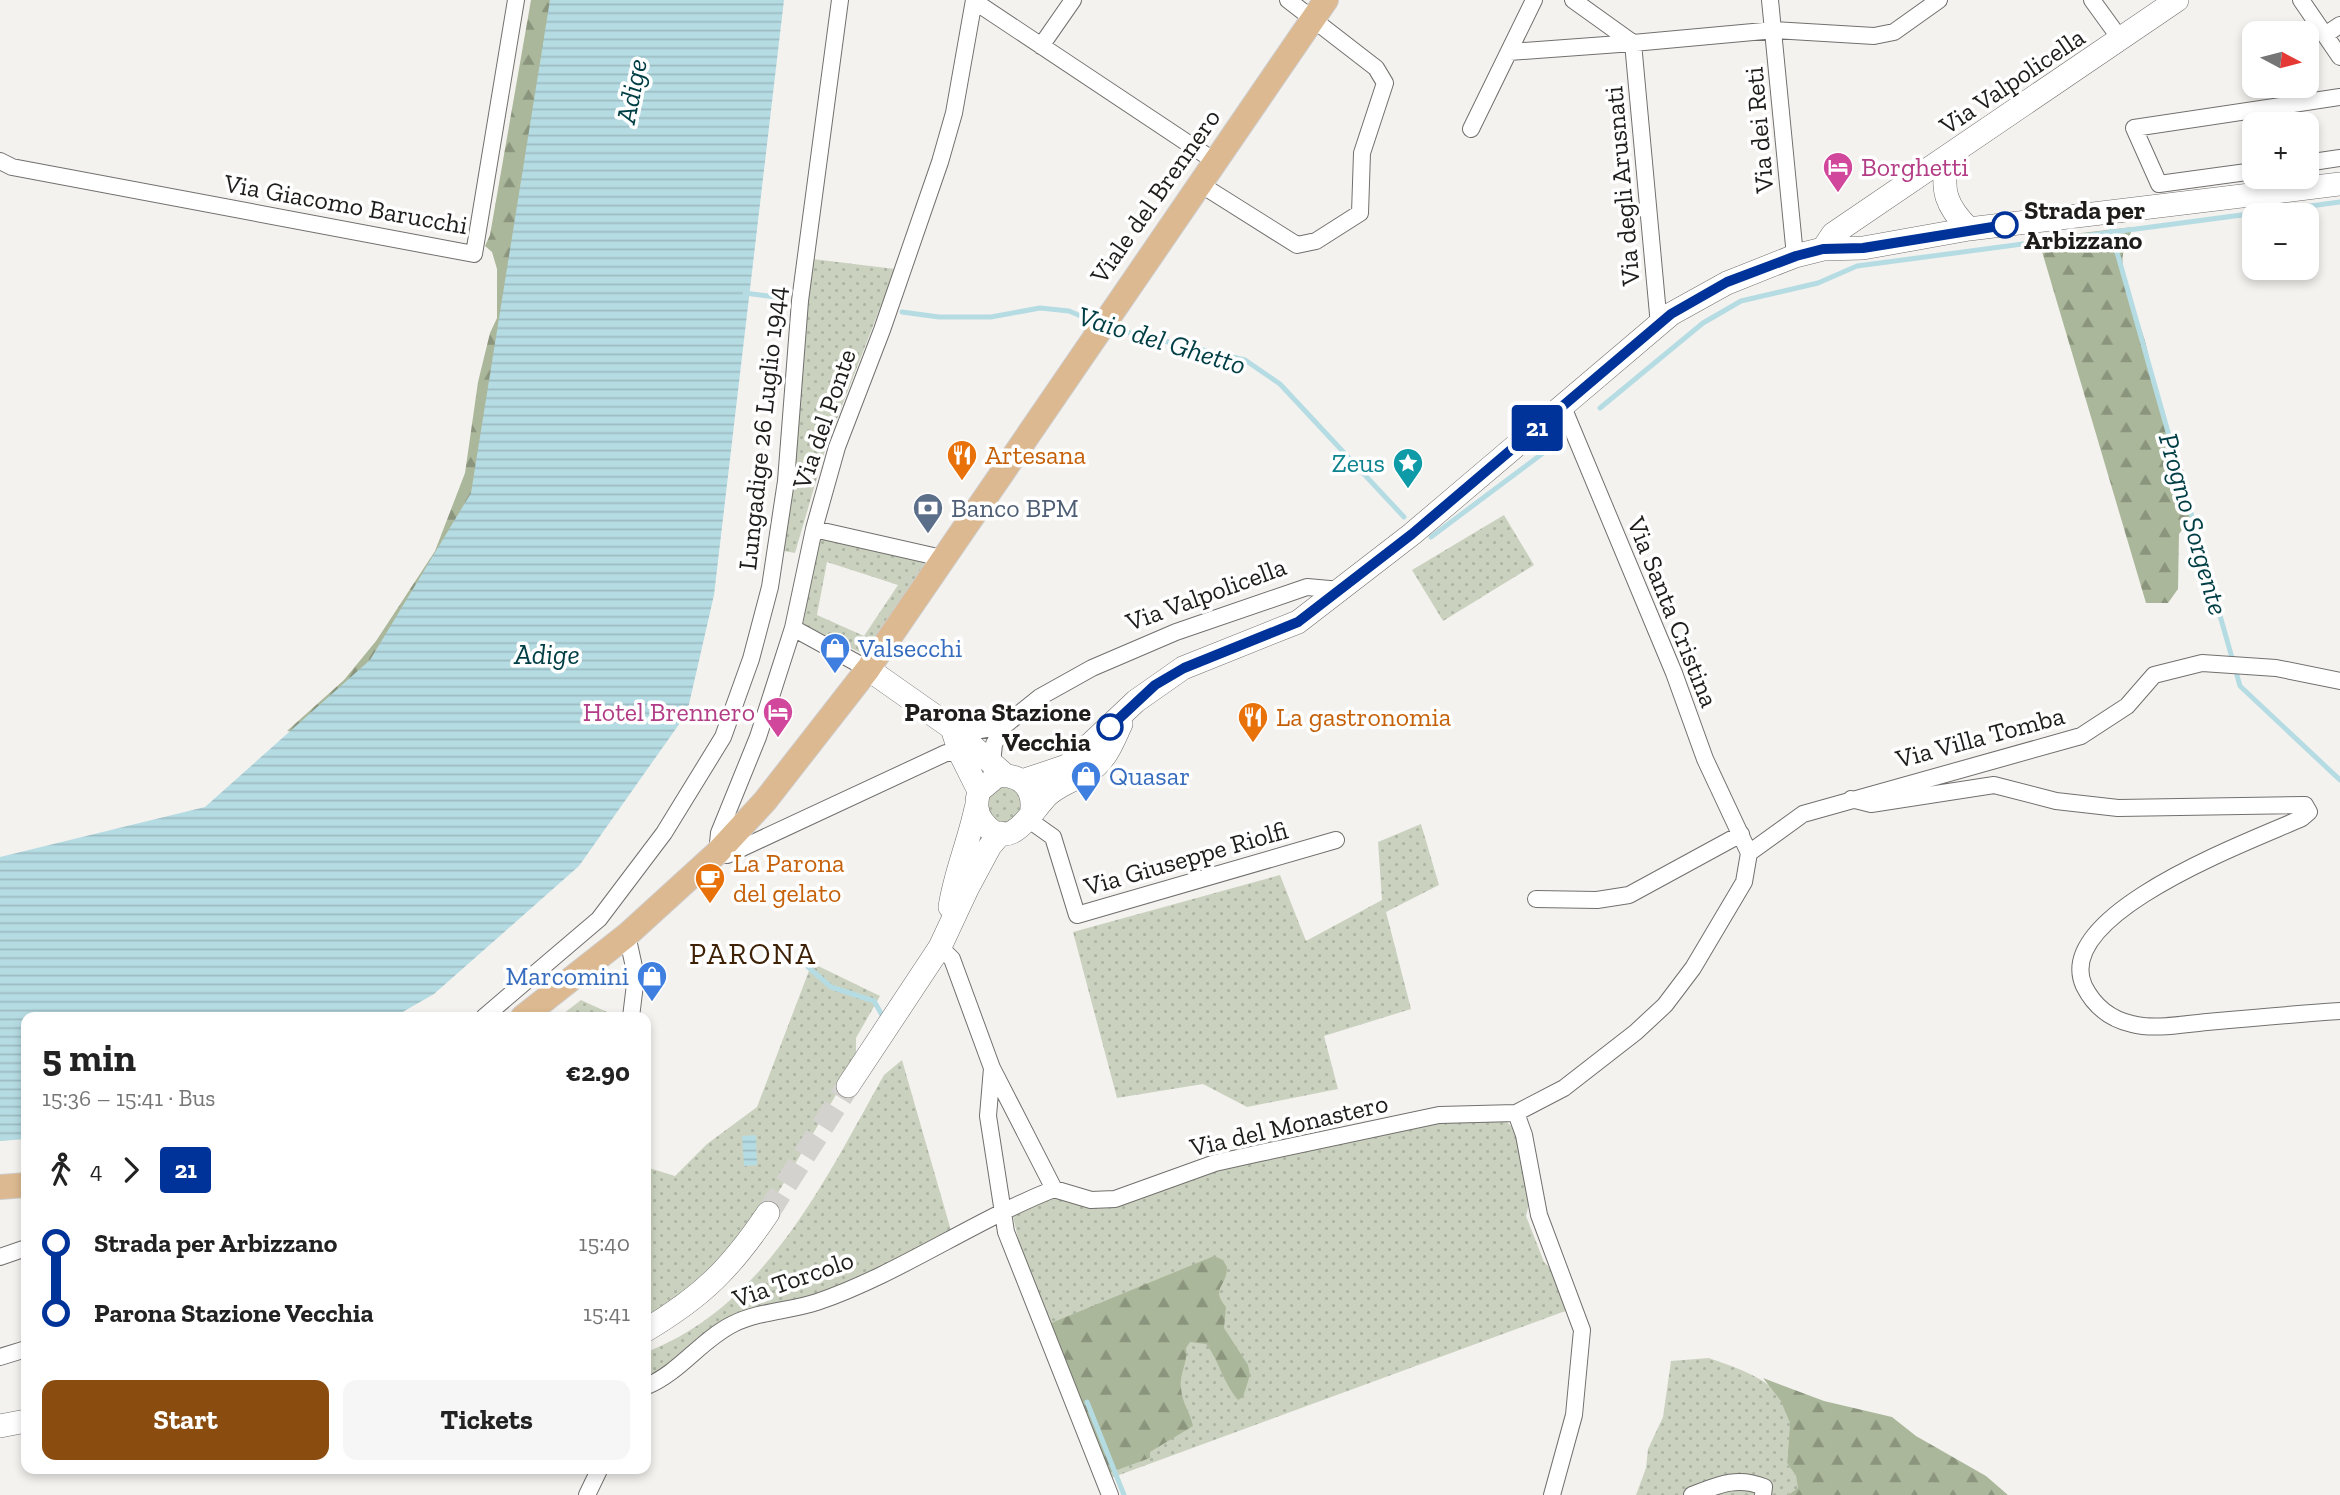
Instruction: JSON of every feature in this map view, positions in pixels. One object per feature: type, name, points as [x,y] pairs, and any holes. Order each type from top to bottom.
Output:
[{"type":"main road","name":"Via Valpolicella","points":[[1823,249],[1833,234],[1947,159],[2177,0]]},
{"type":"main road","name":"Viale del Brennero","points":[[529,1012],[627,935],[717,853],[765,802],[868,669],[1319,9]]},
{"type":"main road","name":"Via Valpolicella","points":[[1947,159],[1942,182],[1945,201],[1969,229]]},
{"type":"main road","points":[[943,939],[954,881],[968,846],[978,800],[990,779],[1006,773],[1067,766],[1155,685],[1184,668],[1298,622],[1342,590],[1671,314],[1727,282],[1796,256],[1823,249],[1863,248],[1969,229],[2340,184]]},
{"type":"main road","points":[[868,669],[952,727],[1032,796],[1030,818]]},
{"type":"main road","points":[[848,1086],[943,939],[990,846],[1002,833],[1017,830],[1048,795],[1094,767],[1108,751],[1127,711]]},
{"type":"main road","points":[[952,727],[985,825],[1002,833]]},
{"type":"main road","points":[[0,1186],[21,1185]]},
{"type":"main road","points":[[651,1328],[680,1310],[715,1282],[768,1213]]},
{"type":"main road","points":[[0,1426],[21,1422]]},
{"type":"street","name":"Via Giacomo Barucchi","points":[[0,161],[12,167],[474,254],[516,0]]},
{"type":"street","name":"Lungadige 26 Luglio 1944","points":[[490,1012],[599,919],[664,833],[723,737],[751,659],[770,587],[786,481],[800,301],[840,0]]},
{"type":"street","points":[[974,0],[1216,162]]},
{"type":"street","name":"Via del Ponte","points":[[717,853],[719,833],[758,737],[793,628],[814,529],[837,447],[881,330],[954,113],[974,0]]},
{"type":"street","points":[[1041,46],[1073,0]]},
{"type":"street","points":[[1200,184],[1297,245],[1316,241],[1360,212],[1362,153],[1385,83],[1376,68],[1319,9],[1287,0]]},
{"type":"street","points":[[1471,129],[1534,0]]},
{"type":"street","points":[[1573,0],[1633,43]]},
{"type":"street","name":"Via dei Reti","points":[[1770,0],[1796,256]]},
{"type":"street","points":[[1509,52],[1775,30],[1874,36],[1894,32],[1939,0]]},
{"type":"street","points":[[2092,0],[2121,40]]},
{"type":"street","points":[[2301,0],[2340,57]]},
{"type":"street","points":[[2325,35],[2340,25]]},
{"type":"street","name":"Via degli Arusnati","points":[[1633,43],[1659,325]]},
{"type":"street","points":[[2242,173],[2159,184],[2134,128],[2340,97]]},
{"type":"street","points":[[2319,161],[2340,158]]},
{"type":"street","name":"Via Santa Cristina","points":[[1563,407],[1674,673],[1705,759],[1741,834],[1749,859]]},
{"type":"street","points":[[814,529],[942,558]]},
{"type":"street","name":"Via Valpolicella","points":[[1004,726],[1062,683],[1176,632],[1307,587],[1342,590]]},
{"type":"street","points":[[793,628],[868,669]]},
{"type":"street","name":"Via Villa Tomba","points":[[1749,859],[1803,814],[2081,736],[2127,706],[2154,675],[2202,663],[2276,668],[2340,681]]},
{"type":"street","points":[[952,727],[980,730],[1004,726]]},
{"type":"street","points":[[1004,726],[994,744],[1006,773]]},
{"type":"street","points":[[717,853],[727,855],[946,753],[960,753]]},
{"type":"street","points":[[1851,799],[1871,804],[1994,785],[2056,802],[2118,808],[2305,805],[2309,812],[2302,818],[2153,886],[2105,923],[2091,938],[2083,959],[2082,981],[2091,999],[2104,1013],[2133,1025],[2169,1025],[2340,1011]]},
{"type":"street","name":"Via Giuseppe Riolfi","points":[[1030,818],[1053,837],[1077,915],[1336,840]]},
{"type":"street","points":[[1536,899],[1597,900],[1629,895],[1741,834]]},
{"type":"street","name":"Via del Monastero","points":[[1054,1188],[1091,1200],[1115,1199],[1214,1163],[1260,1153],[1439,1115],[1516,1113],[1564,1088],[1665,1005],[1700,957],[1744,881],[1749,859]]},
{"type":"street","points":[[627,935],[636,976],[632,1012]]},
{"type":"street","points":[[943,939],[992,1068],[1054,1188]]},
{"type":"street","points":[[992,1068],[988,1116],[994,1138],[1000,1210],[1021,1273],[1110,1495]]},
{"type":"street","points":[[1516,1113],[1524,1136],[1539,1215],[1582,1329],[1574,1415],[1552,1495]]},
{"type":"street","name":"Via Torcolo","points":[[651,1384],[662,1379],[734,1323],[816,1302],[885,1271],[1000,1210],[1054,1188]]},
{"type":"street","points":[[0,1257],[21,1250]]},
{"type":"street","points":[[0,1357],[21,1351]]},
{"type":"street","points":[[587,1495],[597,1474]]},
{"type":"street","points":[[1692,1495],[1722,1483],[1745,1479],[1763,1487],[1763,1495]]},
{"type":"green space","points":[[531,0],[591,0],[510,350],[453,565],[309,734],[287,731],[344,680],[376,641],[435,551],[465,473],[478,382],[490,333],[497,318],[497,269],[492,252],[485,246],[490,235]]},
{"type":"green space","points":[[2133,227],[2123,254],[2126,281],[2147,348],[2151,379],[2185,475],[2193,515],[2179,534],[2178,589],[2168,603],[2146,603],[2038,238]]},
{"type":"green space","points":[[813,259],[895,269],[825,450],[795,553],[784,551]]},
{"type":"green space","points":[[1504,515],[1534,565],[1443,621],[1412,570]]},
{"type":"green space","points":[[819,537],[929,562],[865,655],[803,624]],"holes":[[[827,562],[898,585],[864,636],[817,615]]]},
{"type":"green space","points":[[1021,785],[1022,821],[991,824],[982,794],[986,787]]},
{"type":"green space","points":[[1421,824],[1439,885],[1386,912],[1411,1009],[1324,1036],[1338,1089],[1247,1107],[1203,1084],[1117,1098],[1073,932],[1280,875],[1306,941],[1382,900],[1378,842]]},
{"type":"green space","points":[[812,963],[880,996],[856,1038],[856,1061],[769,1208],[723,1266],[651,1316],[651,1169],[675,1176],[707,1144],[757,1107]]},
{"type":"green space","points":[[581,1000],[607,1012],[565,1012]]},
{"type":"green space","points":[[902,1060],[954,1241],[873,1284],[745,1321],[676,1378],[651,1373],[651,1350],[688,1331],[725,1305],[758,1272],[788,1236],[839,1156],[884,1075]]},
{"type":"green space","points":[[1503,1118],[1516,1131],[1529,1203],[1526,1216],[1544,1262],[1550,1268],[1568,1310],[1111,1478],[1027,1278],[1012,1212],[1059,1196],[1112,1200],[1171,1180],[1391,1126]]},
{"type":"green space","points":[[1214,1256],[1223,1260],[1227,1267],[1219,1291],[1221,1301],[1226,1307],[1224,1328],[1248,1365],[1250,1375],[1243,1397],[1238,1400],[1233,1393],[1206,1344],[1190,1342],[1186,1348],[1181,1383],[1183,1398],[1193,1426],[1150,1452],[1150,1458],[1106,1474],[1044,1326]]},
{"type":"green space","points":[[1709,1358],[1761,1380],[1781,1398],[1790,1424],[1787,1463],[1796,1476],[1799,1488],[1788,1495],[1636,1495],[1646,1468],[1648,1449],[1663,1417],[1671,1361]]},
{"type":"green space","points":[[1763,1378],[1824,1401],[1892,1417],[1916,1436],[1986,1476],[2008,1495],[1788,1495],[1798,1488],[1796,1476],[1787,1463],[1790,1423],[1781,1401]]},
{"type":"water","name":"Adige","points":[[550,0],[784,0],[714,595],[687,713],[579,866],[434,994],[403,1012],[21,1012],[21,1139],[0,1141],[0,857],[205,807],[370,660],[471,493]]},
{"type":"water","points":[[756,1135],[757,1165],[744,1166],[742,1136]]},
{"type":"waterway","name":"Vaio del Ghetto","points":[[1600,408],[1703,323],[1741,301],[1818,283],[1857,266],[2340,202]]},
{"type":"waterway","name":"Progno Sorgente","points":[[2111,231],[2240,686],[2340,780]]},
{"type":"waterway","name":"Vaio del Ghetto","points":[[745,293],[784,298]]},
{"type":"waterway","name":"Vaio del Ghetto","points":[[902,312],[939,317],[991,317],[1040,308],[1069,311],[1097,323]]},
{"type":"waterway","name":"Vaio del Ghetto","points":[[1109,328],[1245,360],[1280,384],[1404,517]]},
{"type":"waterway","name":"Vaio del Ghetto","points":[[1431,537],[1563,438]]},
{"type":"waterway","points":[[808,967],[831,987],[874,1001],[882,1015]]},
{"type":"waterway","points":[[1087,1402],[1124,1495]]},
{"type":"tunnel","points":[[768,1213],[848,1086]]},
{"type":"bus line","name":"21","points":[[1110,727],[1155,685],[1184,668],[1298,622],[1412,534],[1671,314],[1727,282],[1796,256],[1823,249],[1863,248],[2005,225]]},
{"type":"place","name":"Borghetti","points":[[1838,194]]},
{"type":"place","name":"Strada per Arbizzano","points":[[2005,225]]},
{"type":"place","name":"Artesana","points":[[962,482]]},
{"type":"place","name":"Zeus","points":[[1408,490]]},
{"type":"place","name":"Banco BPM","points":[[928,535]]},
{"type":"place","name":"Valsecchi","points":[[835,675]]},
{"type":"place","name":"Parona Stazione Vecchia","points":[[1110,727]]},
{"type":"place","name":"Hotel Brennero","points":[[778,739]]},
{"type":"place","name":"La gastronomia","points":[[1253,744]]},
{"type":"place","name":"Quasar","points":[[1086,803]]},
{"type":"place","name":"La Parona del gelato","points":[[710,905]]},
{"type":"place","name":"Marcomini","points":[[652,1003]]},
{"type":"district","name":"PARONA","points":[[753,954]]}]
